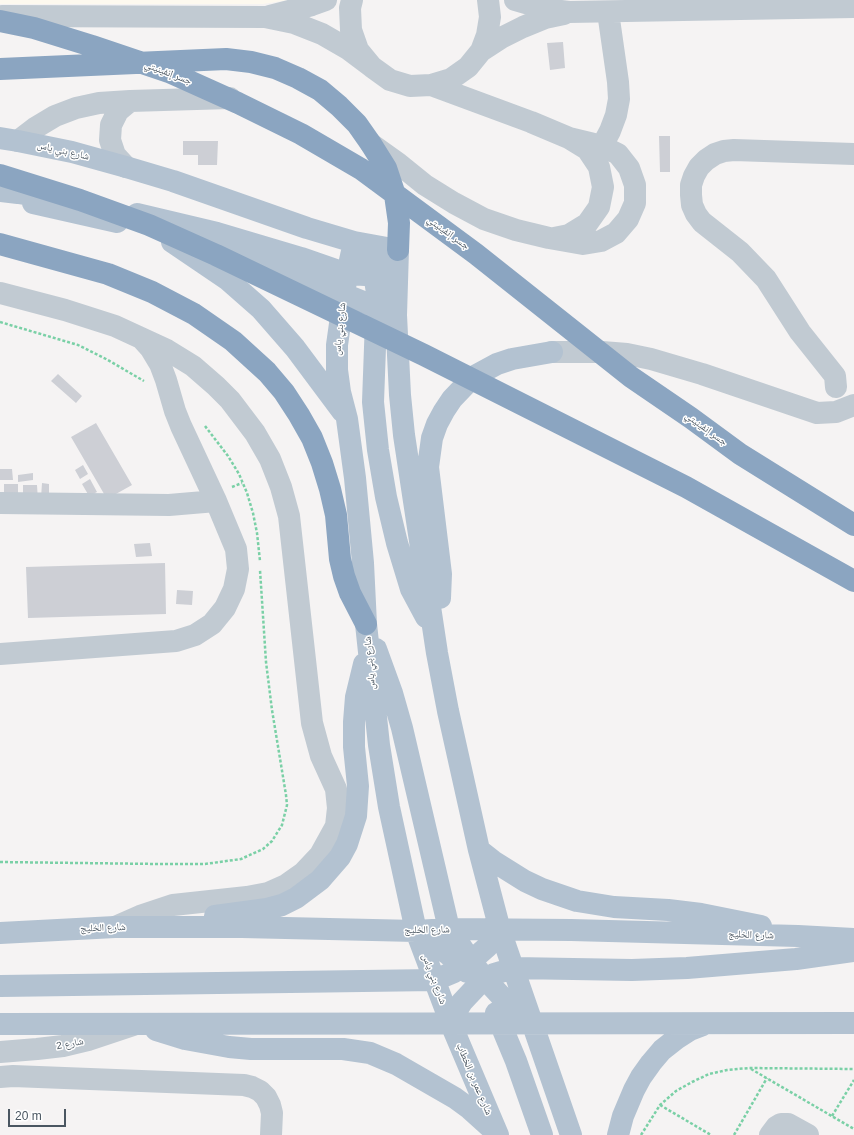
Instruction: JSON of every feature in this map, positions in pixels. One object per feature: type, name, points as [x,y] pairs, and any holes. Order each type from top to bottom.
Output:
[{"type":"highway","name":"جسر إنفينيتي","points":[[0,21],[41,30],[169,72],[238,103],[314,141],[361,169],[476,254],[631,377],[692,418],[740,454],[854,525]]},
{"type":"highway","points":[[0,69],[220,59],[251,62],[275,68],[298,78],[320,90],[357,124],[386,168],[395,195],[399,223],[398,250]]},
{"type":"highway","points":[[0,175],[80,200],[149,225],[216,255],[424,355],[686,487],[852,579]]},
{"type":"highway","points":[[0,244],[108,274],[152,292],[194,314],[233,342],[267,372],[284,392],[299,414],[312,438],[322,463],[336,515],[340,559],[344,576],[352,598],[366,624]]},
{"type":"main road","name":"شارع بني ياس","points":[[9,140],[72,152],[126,167],[173,181],[300,226],[354,242],[398,250]]},
{"type":"main road","points":[[0,191],[85,203],[217,233],[288,254],[345,284],[365,275],[375,276],[392,260],[398,250]]},
{"type":"main road","name":"شارع بني ياس","points":[[0,196],[54,206],[152,230],[217,249],[286,272],[345,284],[376,307],[396,316]]},
{"type":"main road","points":[[152,230],[191,254],[228,280],[261,309],[295,348],[347,419]]},
{"type":"main road","name":"شارع بني ياس","points":[[354,242],[345,284],[337,345],[337,370],[340,392],[347,419],[355,478],[363,563],[368,650],[378,737],[389,807],[416,931],[451,1024]]},
{"type":"main road","points":[[354,242],[362,249],[369,260],[375,276],[376,307],[373,402],[378,450],[386,497],[397,543],[411,589],[434,632]]},
{"type":"main road","points":[[398,250],[396,316],[400,395],[404,435],[434,632],[448,711],[479,850],[500,930],[571,1135]]},
{"type":"main road","points":[[434,632],[441,594],[441,574],[428,467],[432,438],[437,424],[452,399],[473,377],[497,364],[525,356],[552,352]]},
{"type":"main road","points":[[366,624],[387,679],[402,728],[449,929],[467,964],[482,982],[533,1024]]},
{"type":"main road","points":[[180,927],[215,916],[267,909],[282,905],[309,890],[320,880],[340,856],[347,844],[356,816],[358,786],[354,747],[354,722],[356,697],[368,650]]},
{"type":"main road","points":[[479,850],[525,881],[542,889],[578,901],[614,907],[668,910],[701,914],[747,922],[798,936]]},
{"type":"main road","name":"شارع الخليج","points":[[0,933],[115,927],[180,927],[416,931],[449,929],[571,930],[798,936],[854,939]]},
{"type":"main road","points":[[0,986],[435,980],[467,964],[487,947],[500,930]]},
{"type":"main road","points":[[416,931],[467,964]]},
{"type":"main road","points":[[451,1024],[455,1013],[462,1002],[482,982],[494,974],[514,968],[632,970],[686,968],[796,959],[854,951]]},
{"type":"main road","points":[[482,982],[502,1024],[542,1135]]},
{"type":"main road","points":[[0,1024],[854,1023]]},
{"type":"main road","points":[[140,1024],[185,1039],[229,1047],[251,1049],[343,1049],[370,1053],[396,1064],[455,1098],[470,1109],[497,1135]]},
{"type":"main road","name":"شارع عمر بن الخطاب","points":[[451,1024],[497,1135]]},
{"type":"main road","points":[[618,1135],[623,1116],[634,1090],[651,1063],[662,1050],[676,1039],[690,1030],[706,1024]]},
{"type":"street","points":[[265,17],[288,12],[326,0]]},
{"type":"street","points":[[352,0],[350,8],[351,30],[358,50],[372,67]]},
{"type":"street","points":[[0,16],[179,8],[265,17],[294,23],[322,34],[348,49],[390,80],[410,86],[431,86],[451,79],[468,68],[481,51],[487,35],[490,18],[488,0]]},
{"type":"street","points":[[515,0],[546,9],[569,12],[854,7]]},
{"type":"street","points":[[481,51],[501,38],[523,27],[546,18],[569,12]]},
{"type":"street","points":[[602,146],[616,115],[618,99],[618,82],[608,12]]},
{"type":"street","points":[[431,86],[531,122],[569,138],[587,149],[598,166],[603,187],[599,207],[587,224],[569,235],[549,238]]},
{"type":"street","points":[[9,140],[35,128],[55,116],[76,108],[99,103],[238,98]]},
{"type":"street","points":[[126,167],[115,155],[110,140],[110,132],[111,125],[118,110],[130,101]]},
{"type":"street","points":[[371,144],[425,185],[454,204],[491,221],[516,230],[549,238],[583,244],[601,241],[616,233],[628,219],[635,203],[635,185],[629,168],[618,154],[602,146],[569,138]]},
{"type":"street","points":[[836,387],[836,376],[800,332],[766,280],[740,252],[702,222],[696,214],[692,205],[691,185],[699,167],[715,154],[724,151],[734,150],[854,154]]},
{"type":"street","points":[[0,293],[90,318],[140,337],[167,350],[193,366],[216,386],[237,408],[255,432],[270,459],[281,487],[289,516],[312,722],[315,740],[336,789],[338,808],[336,826],[320,855],[303,873],[286,885],[268,893],[248,897],[173,905],[140,916],[115,927]]},
{"type":"street","points":[[0,654],[176,641],[195,635],[212,624],[226,608],[234,590],[238,569],[236,549],[181,426],[160,364],[151,349],[140,337]]},
{"type":"street","points":[[552,352],[602,352],[627,354],[651,359],[702,374],[817,413],[836,412],[854,405]]},
{"type":"street","points":[[0,503],[169,505],[217,504]]},
{"type":"street","name":"شارع 2","points":[[0,1052],[63,1046],[106,1035],[140,1024]]},
{"type":"street","points":[[0,1077],[13,1076],[244,1085],[260,1091],[266,1097],[272,1113],[271,1135]]},
{"type":"street","points":[[770,1135],[776,1127],[781,1124],[788,1124],[808,1135]]},
{"type":"path","points":[[217,504],[227,504],[222,491],[242,483]]},
{"type":"path","points":[[749,1068],[854,1129]]},
{"type":"path","points":[[641,1135],[660,1105],[676,1091],[709,1074],[749,1068],[854,1069]]},
{"type":"path","points":[[734,1135],[767,1078]]},
{"type":"path","points":[[832,1116],[854,1080]]},
{"type":"path","points":[[660,1105],[712,1135]]},
{"type":"shaded area","points":[[0,0],[288,0],[263,4],[0,4]]},
{"type":"building","points":[[563,42],[565,68],[550,70],[547,43]]},
{"type":"building","points":[[659,136],[670,136],[670,172],[660,172]]},
{"type":"building","points":[[183,141],[218,141],[217,165],[198,165],[198,155],[183,155]]},
{"type":"building","points":[[58,374],[82,396],[76,403],[51,381]]},
{"type":"building","points":[[96,423],[132,485],[107,499],[71,437]]},
{"type":"building","points":[[83,465],[88,474],[80,479],[75,470]]},
{"type":"building","points":[[0,469],[12,469],[13,480],[0,480]]},
{"type":"building","points":[[33,473],[33,480],[18,482],[18,475]]},
{"type":"building","points":[[90,479],[97,492],[89,496],[82,484]]},
{"type":"building","points":[[42,483],[49,484],[49,499],[41,498]]},
{"type":"building","points":[[4,484],[18,484],[18,501],[4,501]]},
{"type":"building","points":[[23,485],[37,485],[38,501],[23,501]]},
{"type":"building","points":[[150,543],[152,556],[136,557],[134,544]]},
{"type":"building","points":[[165,563],[166,614],[28,618],[26,567]]},
{"type":"building","points":[[177,590],[193,591],[192,605],[176,604]]}]
